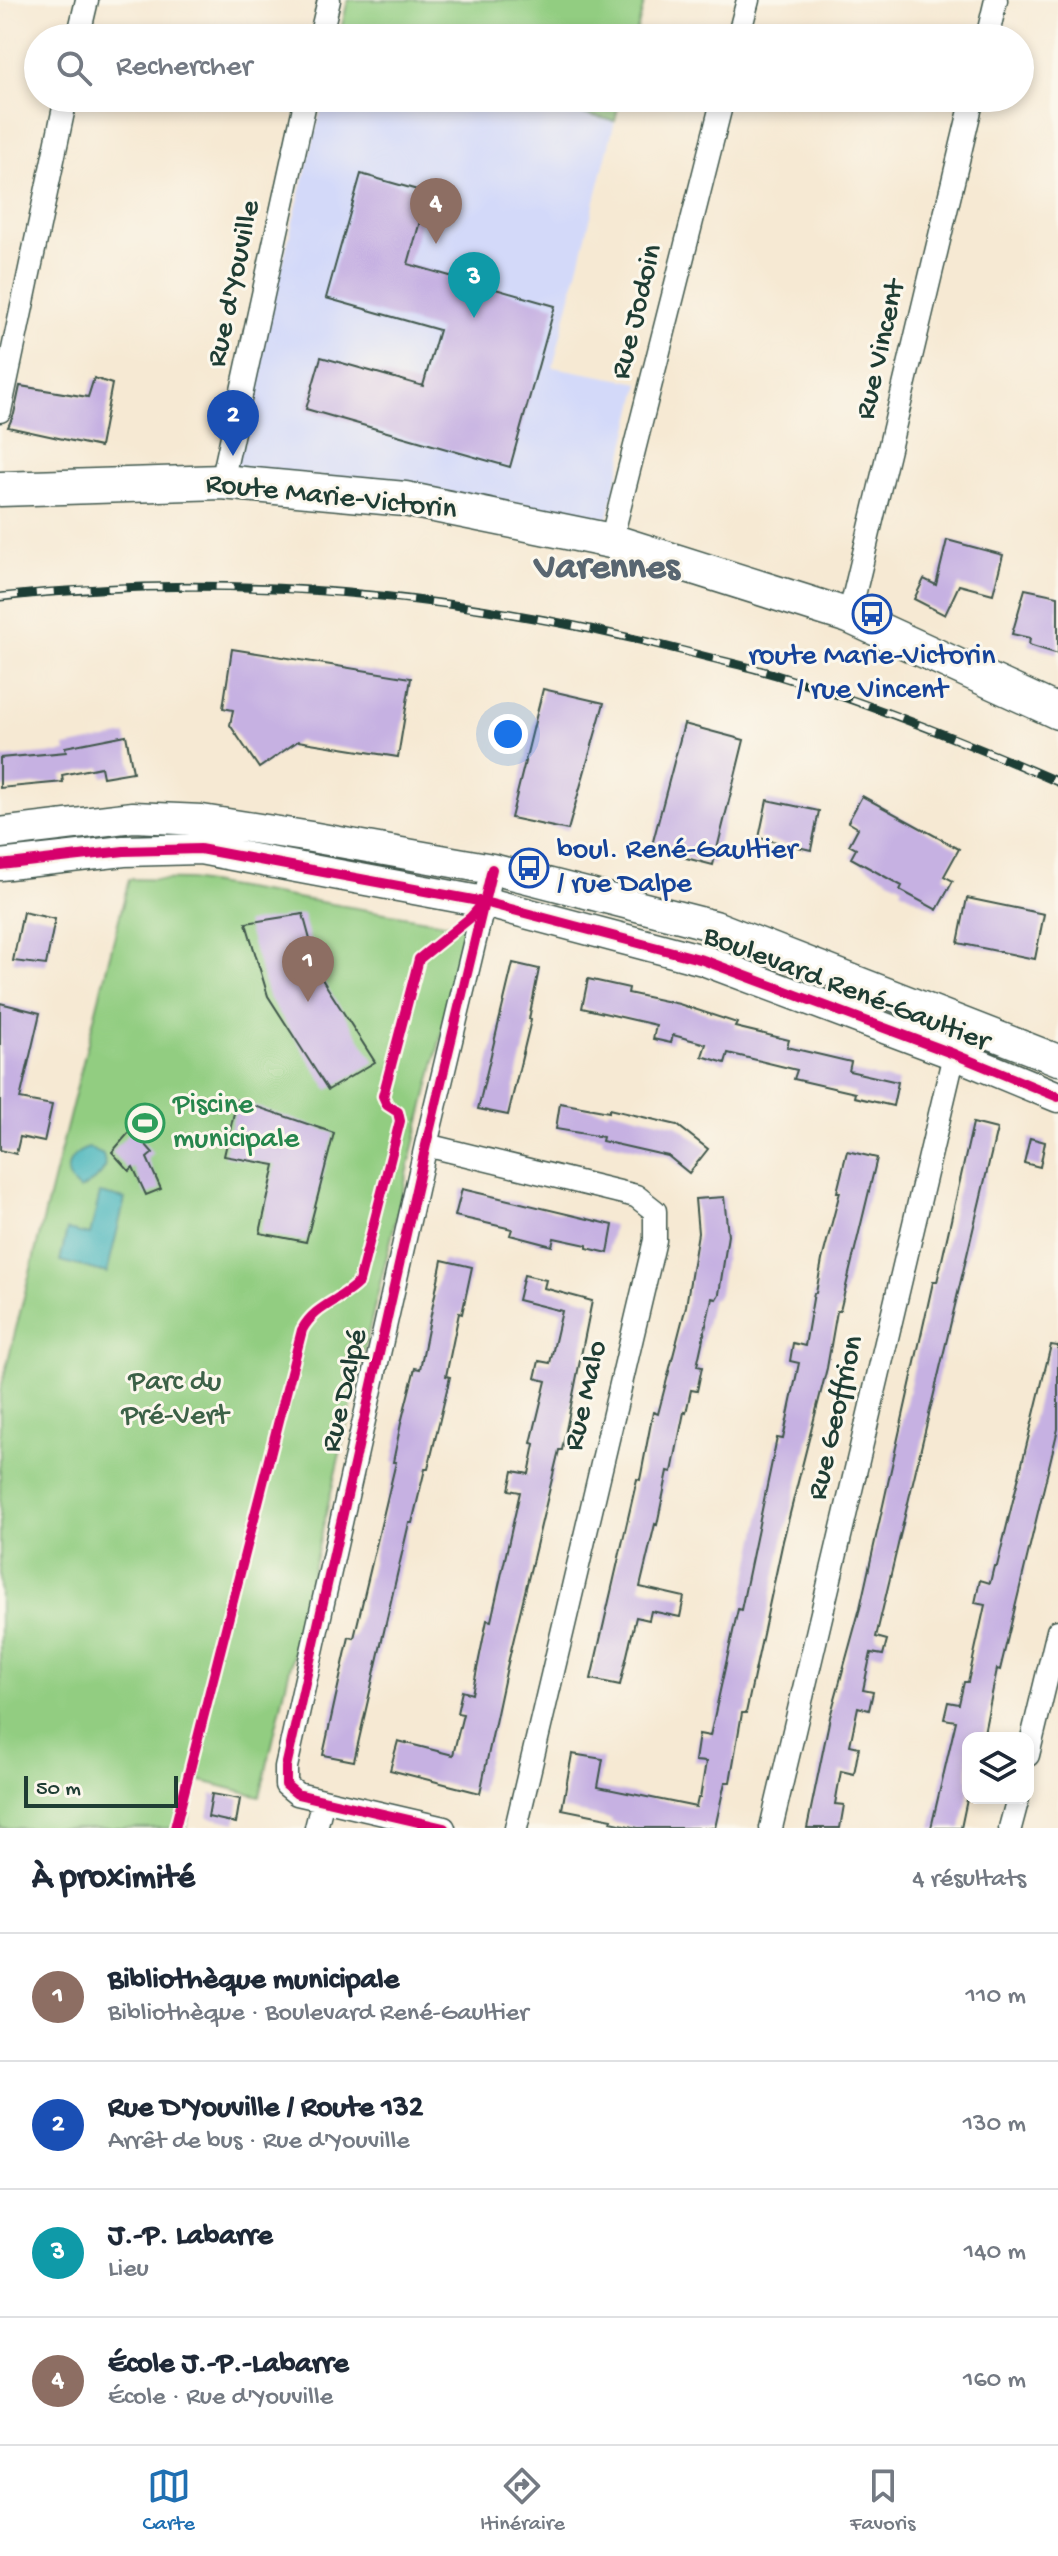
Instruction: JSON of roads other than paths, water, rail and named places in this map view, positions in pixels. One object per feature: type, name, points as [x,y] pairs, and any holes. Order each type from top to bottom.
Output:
[{"type":"main road","name":"Route Marie-Victorin","points":[[0,489],[222,482],[405,499],[611,541],[849,616],[1058,712]]},
{"type":"street","points":[[81,24],[87,0]]},
{"type":"street","points":[[323,24],[329,0]]},
{"type":"street","points":[[742,24],[748,0]]},
{"type":"street","points":[[990,24],[996,0]]},
{"type":"street","points":[[0,411],[63,112]]},
{"type":"street","name":"Rue d'Youville","points":[[222,482],[303,112]]},
{"type":"street","name":"Rue Jodoin","points":[[611,541],[719,112]]},
{"type":"street","name":"Rue Vincent","points":[[849,616],[970,112]]},
{"type":"street","name":"Boulevard René-Gaultier","points":[[0,833],[133,817],[484,902],[703,960],[954,1054],[1058,1097]]},
{"type":"street","name":"Boulevard René-Gaultier","points":[[0,865],[124,851],[201,835],[311,837],[492,869],[715,926],[1058,1060]]},
{"type":"street","name":"Rue Dalpé","points":[[323,1800],[297,1794],[286,1785],[286,1767],[426,1145],[492,869]]},
{"type":"street","name":"Rue Geoffrion","points":[[771,1828],[962,1021]]},
{"type":"street","name":"Rue Malo","points":[[426,1145],[636,1196],[655,1211],[655,1240],[516,1828]]},
{"type":"street","points":[[1034,1732],[1058,1631]]},
{"type":"street","points":[[316,1828],[323,1800],[444,1828]]},
{"type":"street","points":[[1010,1828],[1016,1804]]},
{"type":"water","points":[[89,1148],[103,1155],[104,1167],[99,1176],[80,1190],[70,1178],[68,1166],[75,1155]]},
{"type":"water","points":[[100,1193],[125,1199],[107,1273],[60,1261],[67,1230],[90,1235]]},
{"type":"railway","points":[[0,597],[173,586],[260,588],[347,593],[518,615],[604,632],[776,675],[918,724],[1058,782]]},
{"type":"place","name":"École J.-P.-Labarre","points":[[436,244]]},
{"type":"place","name":"J.-P. Labarre","points":[[474,318]]},
{"type":"place","name":"Rue D'Youville / Route 132","points":[[233,456]]},
{"type":"place","name":"route Marie-Victorin / rue Vincent","points":[[872,614]]},
{"type":"place","name":"boul. René-Gaultier / rue Dalpe","points":[[529,868]]},
{"type":"place","name":"Bibliothèque municipale","points":[[308,1002]]},
{"type":"place","name":"Piscine municipale","points":[[145,1123]]},
{"type":"district","name":"Varennes","points":[[607,569]]},
{"type":"park label","name":"Parc du Pré-Vert","points":[[175,1400]]}]
